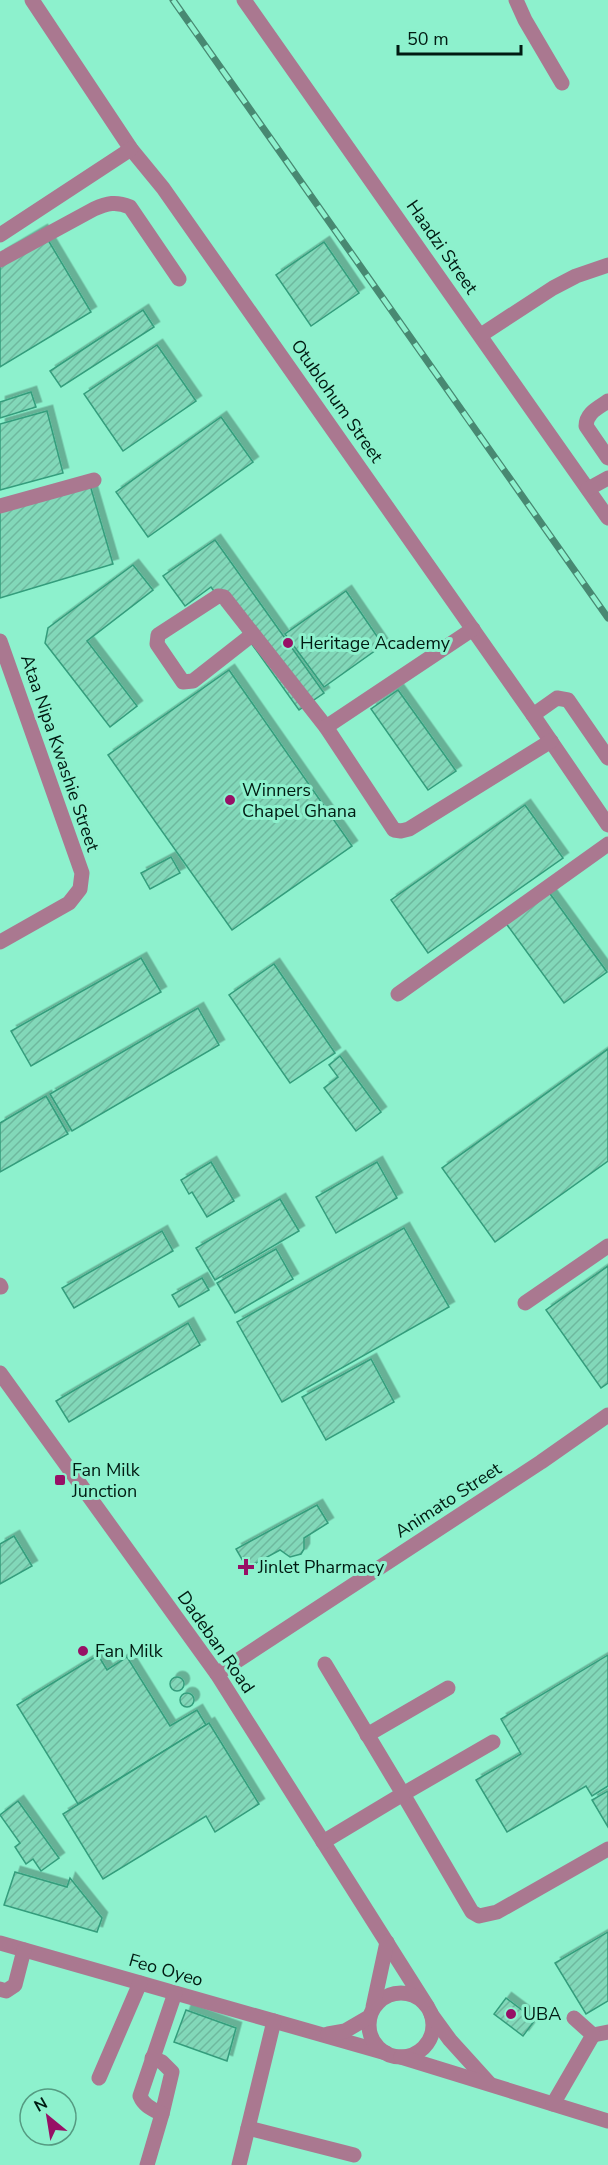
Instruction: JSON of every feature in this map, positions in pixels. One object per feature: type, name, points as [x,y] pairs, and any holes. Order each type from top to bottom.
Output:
[{"type":"street","name":"Otublohum Street","points":[[32,0],[131,149],[164,188],[608,825]]},
{"type":"street","name":"Haadzi Street","points":[[244,0],[608,518]]},
{"type":"street","points":[[516,0],[525,20],[562,83]]},
{"type":"street","points":[[0,235],[131,149]]},
{"type":"street","points":[[0,260],[94,209],[107,203],[119,202],[130,207],[179,279]]},
{"type":"street","points":[[481,335],[553,288],[576,276],[608,265]]},
{"type":"street","points":[[608,401],[588,415],[586,426],[608,458]]},
{"type":"street","points":[[588,489],[608,478]]},
{"type":"street","points":[[0,506],[93,480]]},
{"type":"street","points":[[253,634],[193,681],[183,682],[157,644],[158,635],[218,596],[224,597],[326,727],[393,830],[409,829],[551,741]]},
{"type":"street","points":[[326,727],[473,629]]},
{"type":"street","name":"Ataa Nipa Kwashie Street","points":[[0,641],[82,873],[80,890],[69,903],[0,942]]},
{"type":"street","points":[[533,715],[557,698],[568,700],[608,758]]},
{"type":"street","points":[[398,993],[608,844]]},
{"type":"street","points":[[525,1303],[608,1246]]},
{"type":"street","name":"Dadeban Road","points":[[0,1373],[217,1674],[429,2010]]},
{"type":"street","name":"Animato Street","points":[[217,1674],[541,1462],[608,1415]]},
{"type":"street","points":[[325,1664],[472,1912],[479,1916],[497,1912],[608,1849]]},
{"type":"street","points":[[367,1735],[448,1688]]},
{"type":"street","points":[[323,1842],[493,1742]]},
{"type":"street","points":[[387,1942],[371,2013],[370,2035],[374,2043],[386,2053],[608,2121]]},
{"type":"street","name":"Feo Oyeo","points":[[0,1943],[386,2053]]},
{"type":"street","points":[[0,1989],[6,1991],[15,1985],[24,1950]]},
{"type":"street","points":[[99,2078],[140,1983]]},
{"type":"street","points":[[162,2114],[143,2103],[140,2096],[175,1993]]},
{"type":"street","points":[[322,2035],[345,2031],[371,2013],[378,2001],[395,1993],[413,1995],[429,2010],[455,2046],[489,2083]]},
{"type":"street","points":[[401,2057],[415,2054],[429,2041],[433,2023],[429,2010]]},
{"type":"street","points":[[553,2104],[601,2034],[574,2018]]},
{"type":"street","points":[[239,2165],[274,2021]]},
{"type":"street","points":[[147,2165],[172,2072],[162,2062],[152,2058]]},
{"type":"street","points":[[248,2128],[354,2155]]},
{"type":"building","points":[[42,230],[91,312],[0,367],[0,255]]},
{"type":"building","points":[[324,242],[359,293],[311,326],[276,275]]},
{"type":"building","points":[[143,310],[154,327],[61,387],[50,371]]},
{"type":"building","points":[[157,345],[196,401],[123,451],[84,394]]},
{"type":"building","points":[[31,392],[36,407],[0,418],[0,402]]},
{"type":"building","points":[[47,411],[63,473],[0,490],[0,424]]},
{"type":"building","points":[[221,417],[253,462],[148,537],[116,492]]},
{"type":"building","points":[[90,485],[113,564],[0,598],[0,512]]},
{"type":"building","points":[[215,540],[324,693],[299,710],[211,587],[185,606],[163,576]]},
{"type":"building","points":[[133,565],[153,590],[87,641],[137,706],[110,727],[45,643],[48,628]]},
{"type":"building","points":[[346,591],[383,645],[324,687],[285,634]]},
{"type":"building","name":"Winners Chapel Ghana","points":[[229,670],[352,846],[232,930],[108,755]]},
{"type":"building","points":[[398,690],[456,771],[428,790],[371,709]]},
{"type":"building","points":[[525,805],[563,858],[428,953],[391,900]]},
{"type":"building","points":[[171,857],[180,873],[150,889],[141,873]]},
{"type":"building","points":[[548,891],[607,972],[564,1003],[505,922]]},
{"type":"building","points":[[141,958],[161,992],[31,1066],[11,1031]]},
{"type":"building","points":[[274,964],[335,1053],[290,1083],[229,995]]},
{"type":"building","points":[[198,1008],[219,1045],[72,1131],[50,1094]]},
{"type":"building","points":[[608,1049],[608,1161],[495,1242],[442,1168]]},
{"type":"building","points":[[340,1056],[381,1112],[356,1131],[324,1088],[338,1077],[329,1065]]},
{"type":"building","points":[[46,1096],[68,1134],[0,1172],[0,1123]]},
{"type":"building","points":[[211,1162],[234,1201],[207,1217],[192,1192],[189,1194],[181,1180]]},
{"type":"building","points":[[377,1162],[397,1198],[336,1233],[316,1197]]},
{"type":"building","points":[[280,1199],[299,1231],[215,1280],[196,1248]]},
{"type":"building","points":[[404,1228],[449,1307],[282,1402],[237,1322]]},
{"type":"building","points":[[162,1231],[173,1251],[74,1308],[62,1288]]},
{"type":"building","points":[[276,1249],[293,1279],[235,1313],[217,1283]]},
{"type":"building","points":[[608,1266],[608,1383],[601,1388],[546,1310]]},
{"type":"building","points":[[202,1278],[209,1290],[179,1307],[172,1295]]},
{"type":"building","points":[[188,1323],[200,1345],[69,1422],[56,1401]]},
{"type":"building","points":[[371,1359],[394,1402],[326,1440],[302,1397]]},
{"type":"building","points":[[317,1505],[328,1523],[304,1538],[304,1549],[301,1554],[290,1557],[280,1550],[247,1568],[236,1549]]},
{"type":"building","points":[[14,1536],[32,1566],[0,1584],[0,1544]]},
{"type":"building","points":[[98,1655],[107,1670],[127,1657],[170,1726],[197,1710],[206,1725],[78,1804],[17,1705]]},
{"type":"building","points":[[608,1655],[608,1786],[592,1796],[586,1786],[507,1832],[476,1780],[521,1754],[501,1719]]},
{"type":"building","points":[[174,1677],[180,1677],[184,1684],[180,1691],[174,1691],[170,1687],[170,1681]]},
{"type":"building","points":[[184,1693],[190,1693],[194,1700],[190,1707],[184,1707],[180,1703],[180,1697]]},
{"type":"building","points":[[209,1723],[259,1804],[215,1832],[206,1816],[103,1879],[63,1814]]},
{"type":"building","points":[[608,1791],[608,1827],[592,1800]]},
{"type":"building","points":[[18,1801],[59,1858],[41,1871],[33,1859],[26,1864],[15,1847],[20,1843],[0,1815]]},
{"type":"building","points":[[15,1872],[67,1887],[70,1878],[102,1918],[97,1932],[4,1905]]},
{"type":"building","points":[[608,1932],[608,2001],[586,2014],[555,1963]]},
{"type":"building","points":[[506,1998],[535,2020],[523,2036],[494,2014]]},
{"type":"building","points":[[186,2010],[236,2028],[227,2061],[174,2042]]},
{"type":"railway","points":[[173,0],[608,618]]},
{"type":"place","name":"Heritage Academy","points":[[288,643]]},
{"type":"place","name":"Winners Chapel Ghana","points":[[230,800]]},
{"type":"place","name":"Fan Milk Junction","points":[[60,1480]]},
{"type":"place","name":"Jinlet Pharmacy","points":[[246,1567]]},
{"type":"place","name":"Fan Milk","points":[[83,1651]]},
{"type":"place","name":"UBA","points":[[511,2014]]}]
